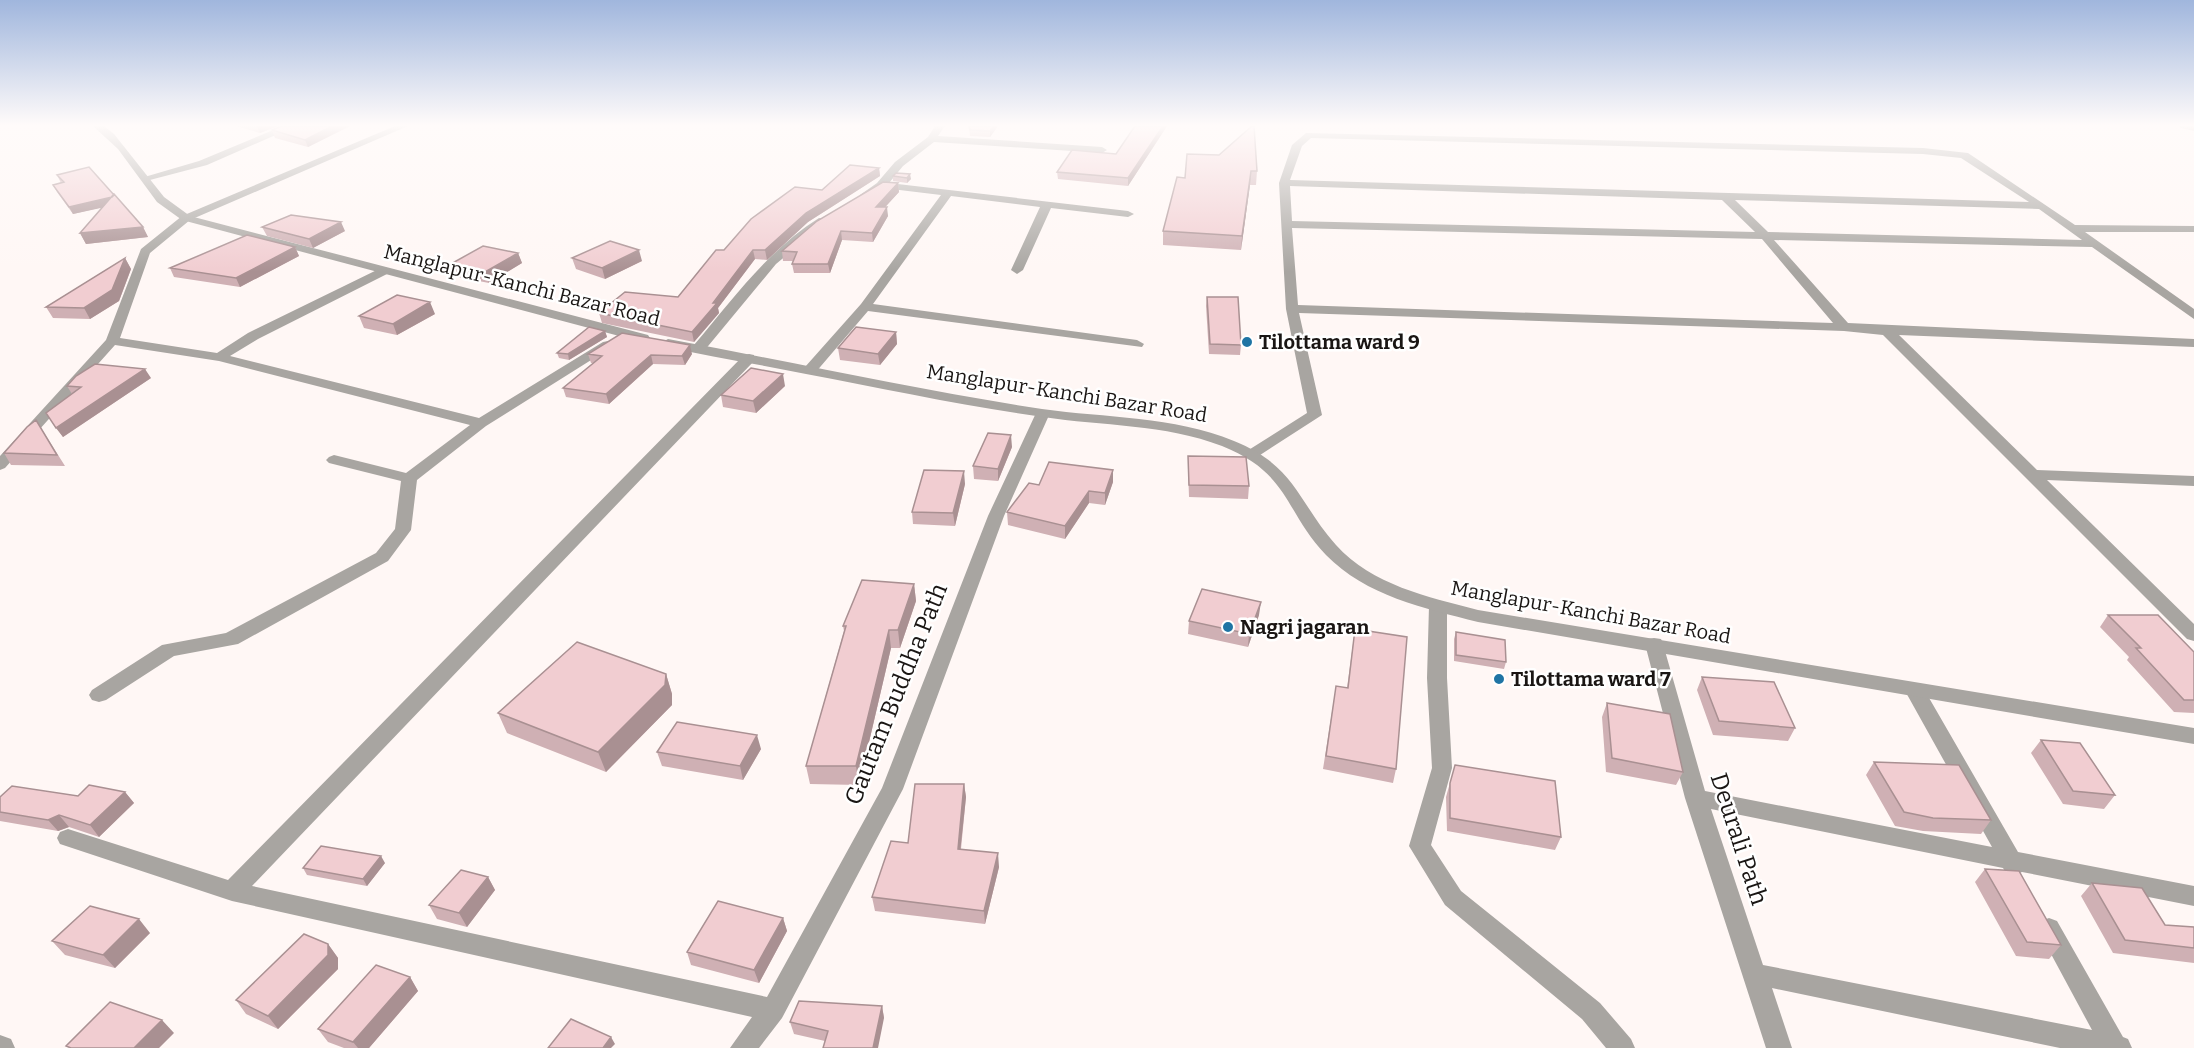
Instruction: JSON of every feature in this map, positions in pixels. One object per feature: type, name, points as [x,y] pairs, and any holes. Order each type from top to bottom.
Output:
[{"type":"street","name":"Manglapur-Kanchi Bazar Road","points":[[144,175],[167,208],[186,218],[624,335],[1043,412],[1180,430],[1214,438],[1252,454],[1276,470],[1330,550],[1358,573],[1386,589],[1438,606],[1478,616],[2194,736]]},
{"type":"street","points":[[146,178],[158,175]]},
{"type":"street","points":[[0,465],[112,341],[145,252],[186,218],[288,175]]},
{"type":"street","points":[[853,203],[881,185],[890,175]]},
{"type":"street","points":[[1252,454],[1315,415],[1293,309],[1284,183],[1287,175]]},
{"type":"street","points":[[1995,175],[2194,315]]},
{"type":"street","points":[[1284,183],[2042,206]]},
{"type":"street","points":[[881,185],[1128,214]]},
{"type":"street","points":[[810,370],[865,307],[948,193]]},
{"type":"street","points":[[1725,196],[1765,236],[1844,327]]},
{"type":"street","points":[[1017,270],[1047,204]]},
{"type":"street","points":[[699,348],[782,252],[803,233],[833,214]]},
{"type":"street","points":[[1286,224],[2094,244]]},
{"type":"street","points":[[2072,228],[2193,229]]},
{"type":"street","points":[[219,357],[253,336],[383,271]]},
{"type":"street","points":[[865,307],[1137,344]]},
{"type":"street","points":[[1293,309],[1844,327],[1887,332],[2194,343]]},
{"type":"street","points":[[1887,332],[2194,634]]},
{"type":"street","points":[[99,695],[169,650],[231,639],[382,557],[403,530],[409,478],[481,423],[624,335]]},
{"type":"street","points":[[112,341],[219,357],[481,423]]},
{"type":"street","points":[[232,891],[749,358]]},
{"type":"street","name":"Gautam Buddha Path","points":[[742,1048],[773,1010],[892,789],[996,516],[1043,412]]},
{"type":"street","points":[[334,460],[409,478]]},
{"type":"street","points":[[2033,475],[2194,481]]},
{"type":"street","points":[[1438,606],[1437,678],[1442,768],[1420,846],[1453,898],[1591,1011],[1622,1048]]},
{"type":"street","name":"Deurali Path","points":[[1654,645],[1696,798],[1779,1048]]},
{"type":"street","points":[[1914,689],[2023,882]]},
{"type":"street","points":[[1696,798],[2194,896]]},
{"type":"street","points":[[68,838],[232,891],[773,1010]]},
{"type":"street","points":[[2040,913],[2116,1048]]},
{"type":"street","points":[[1755,974],[2116,1048]]},
{"type":"building","points":[[57,175],[96,175],[114,195],[69,207],[53,185],[64,182]]},
{"type":"building","points":[[839,175],[868,175],[806,213],[765,250],[753,250],[713,303],[717,303],[692,332],[599,313],[625,292],[678,297],[716,250],[724,250],[751,219],[795,187],[822,190]]},
{"type":"building","points":[[894,175],[909,175],[907,178]]},
{"type":"building","points":[[1091,175],[1130,175],[1128,178]]},
{"type":"building","points":[[1185,175],[1250,175],[1242,236],[1163,231],[1177,177],[1185,178]]},
{"type":"building","points":[[883,182],[898,183],[876,207],[887,207],[872,233],[841,231],[828,264],[792,264],[797,252],[782,251],[817,221]]},
{"type":"building","points":[[114,194],[143,227],[80,233]]},
{"type":"building","points":[[291,215],[341,222],[309,239],[262,227]]},
{"type":"building","points":[[247,235],[295,247],[236,278],[170,268]]},
{"type":"building","points":[[610,241],[639,250],[602,268],[572,258]]},
{"type":"building","points":[[483,246],[518,253],[485,272],[449,265]]},
{"type":"building","points":[[125,258],[112,290],[84,308],[46,307]]},
{"type":"building","points":[[397,295],[430,302],[393,324],[359,316]]},
{"type":"building","points":[[1207,297],[1238,297],[1241,345],[1210,344]]},
{"type":"building","points":[[589,327],[605,331],[568,354],[557,353]]},
{"type":"building","points":[[856,327],[896,332],[878,354],[838,348]]},
{"type":"building","points":[[622,333],[690,345],[682,356],[651,355],[606,394],[563,388],[602,356],[588,354]]},
{"type":"building","points":[[95,364],[145,369],[56,428],[46,413],[81,387],[67,386],[76,376]]},
{"type":"building","points":[[751,368],[783,374],[753,401],[721,395]]},
{"type":"building","points":[[36,420],[57,455],[4,453],[27,427]]},
{"type":"building","points":[[988,433],[1011,435],[998,469],[973,466]]},
{"type":"building","points":[[1188,456],[1246,457],[1249,486],[1189,485]]},
{"type":"building","points":[[1049,462],[1113,470],[1105,493],[1089,491],[1065,526],[1007,512],[1029,483],[1039,485]]},
{"type":"building","points":[[924,470],[964,471],[953,513],[912,512]]},
{"type":"building","points":[[862,580],[914,584],[898,630],[889,630],[856,766],[806,766],[846,626],[843,626]]},
{"type":"building","points":[[1202,589],[1261,602],[1249,634],[1189,621]]},
{"type":"building","points":[[2108,615],[2158,615],[2194,652],[2194,700],[2184,700],[2136,648],[2141,648]]},
{"type":"building","points":[[1355,629],[1407,637],[1396,769],[1326,756],[1336,686],[1348,688]]},
{"type":"building","points":[[1456,632],[1505,640],[1506,662],[1456,655]]},
{"type":"building","points":[[577,642],[666,674],[665,685],[598,752],[498,713]]},
{"type":"building","points":[[1702,677],[1774,682],[1795,728],[1719,721]]},
{"type":"building","points":[[1607,703],[1670,714],[1683,772],[1612,758]]},
{"type":"building","points":[[677,722],[757,735],[740,766],[657,752]]},
{"type":"building","points":[[2041,740],[2080,743],[2115,795],[2073,791]]},
{"type":"building","points":[[1874,762],[1959,765],[1991,820],[1933,818],[1904,812]]},
{"type":"building","points":[[1455,765],[1555,781],[1561,837],[1450,818],[1450,783]]},
{"type":"building","points":[[915,784],[964,784],[958,849],[998,853],[984,911],[872,897],[891,841],[908,843]]},
{"type":"building","points":[[89,785],[125,792],[90,825],[59,815],[48,820],[0,812],[0,797],[12,786],[78,796]]},
{"type":"building","points":[[321,846],[381,856],[363,879],[303,868]]},
{"type":"building","points":[[1985,869],[2019,871],[2061,945],[2027,942]]},
{"type":"building","points":[[461,870],[488,877],[459,913],[429,905]]},
{"type":"building","points":[[2092,883],[2142,888],[2165,925],[2194,927],[2194,948],[2125,940]]},
{"type":"building","points":[[718,901],[783,918],[754,970],[687,952]]},
{"type":"building","points":[[90,906],[139,919],[103,955],[52,941]]},
{"type":"building","points":[[304,934],[328,944],[328,955],[268,1016],[236,1000]]},
{"type":"building","points":[[376,965],[410,977],[353,1042],[318,1029]]},
{"type":"building","points":[[799,1001],[882,1006],[873,1048],[823,1048],[828,1031],[790,1022]]},
{"type":"building","points":[[110,1002],[162,1020],[134,1048],[71,1048],[66,1046]]},
{"type":"building","points":[[571,1019],[611,1037],[603,1048],[548,1048]]},
{"type":"place","name":"Tilottama ward 9","points":[[1247,342]]},
{"type":"place","name":"Nagri jagaran","points":[[1228,627]]},
{"type":"place","name":"Tilottama ward 7","points":[[1499,679]]}]
